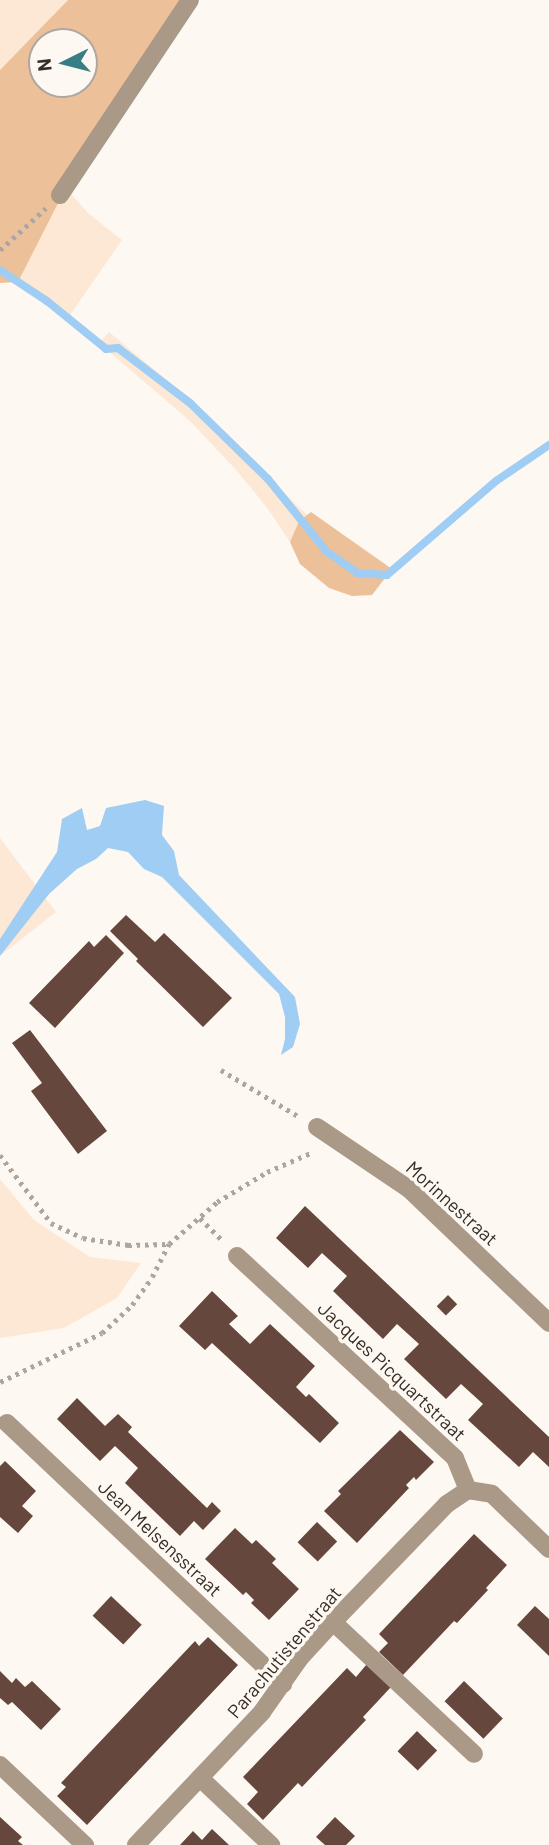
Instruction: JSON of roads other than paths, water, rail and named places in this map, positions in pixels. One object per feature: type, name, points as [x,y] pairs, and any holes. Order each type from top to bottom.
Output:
[{"type":"street","points":[[60,195],[190,0]]},
{"type":"street","name":"Morinnestraat","points":[[317,1128],[410,1189],[549,1323]]},
{"type":"street","name":"Jacques Picquartstraat","points":[[237,1256],[455,1458],[468,1490]]},
{"type":"street","name":"Jean Melsensstraat","points":[[7,1423],[283,1684]]},
{"type":"street","points":[[468,1490],[492,1494],[549,1549]]},
{"type":"street","name":"Parachutistenstraat","points":[[136,1845],[262,1712],[300,1658],[333,1622],[447,1504],[468,1490]]},
{"type":"street","points":[[333,1622],[474,1754]]},
{"type":"street","points":[[0,1765],[85,1845]]},
{"type":"street","points":[[200,1778],[271,1845]]},
{"type":"water","points":[[145,800],[164,806],[162,835],[174,851],[179,875],[295,997],[300,1024],[293,1047],[281,1055],[285,1039],[285,1017],[279,994],[162,877],[144,869],[128,852],[108,848],[96,859],[77,869],[49,894],[0,956],[0,939],[57,852],[62,819],[82,808],[87,830],[100,826],[106,808]]},
{"type":"waterway","points":[[0,270],[47,301],[106,349],[118,348],[190,403],[268,479],[326,551],[357,573],[387,575],[496,481],[549,445]]}]
